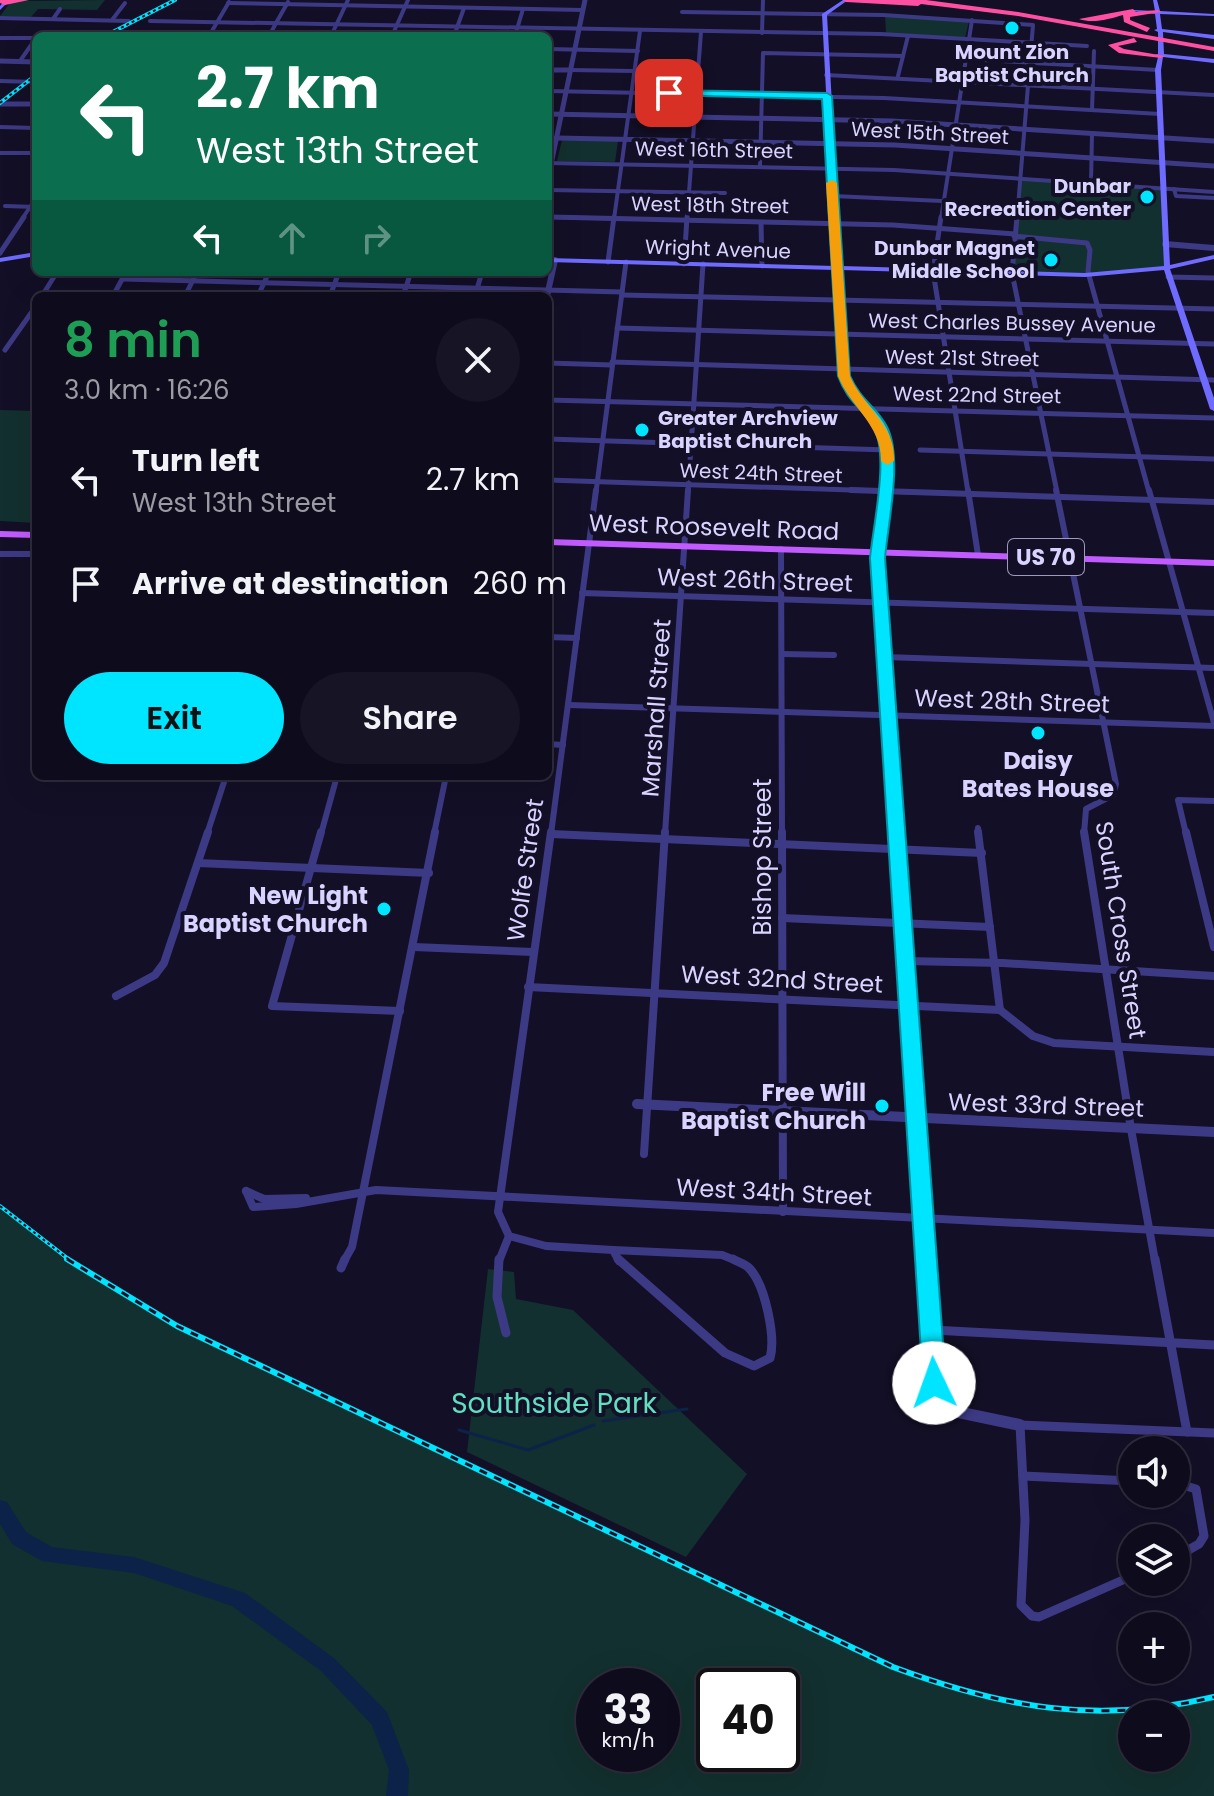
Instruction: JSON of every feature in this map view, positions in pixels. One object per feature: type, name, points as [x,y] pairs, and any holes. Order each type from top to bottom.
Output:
[{"type":"highway","points":[[3,4],[38,0]]},
{"type":"highway","points":[[846,0],[980,8]]},
{"type":"highway","points":[[910,0],[1214,43]]},
{"type":"highway","points":[[938,0],[1006,9]]},
{"type":"highway","points":[[956,0],[1214,43]]},
{"type":"highway","points":[[1041,15],[1091,19],[1154,9]]},
{"type":"highway","points":[[1130,13],[1125,20],[1136,27],[1214,43]]},
{"type":"highway","points":[[1018,14],[1094,33],[1104,38],[1109,50],[1127,54],[1156,53]]},
{"type":"highway","points":[[1156,53],[1118,50],[1112,45],[1139,40],[1214,43]]},
{"type":"main road","points":[[846,0],[824,14],[836,268],[844,370],[852,395],[882,429],[888,450],[878,552]]},
{"type":"main road","points":[[1214,15],[1154,9],[1168,272],[1214,409]]},
{"type":"main road","points":[[1157,29],[1174,30],[1214,43]]},
{"type":"main road","points":[[1156,53],[1214,61]]},
{"type":"main road","points":[[0,260],[32,255]]},
{"type":"main road","name":"Wright Avenue","points":[[552,260],[1089,275],[1168,272],[1214,257]]},
{"type":"main road","points":[[0,534],[32,535]]},
{"type":"main road","name":"West Roosevelt Road","points":[[552,542],[1214,563]]},
{"type":"street","points":[[393,32],[408,0]]},
{"type":"street","points":[[552,156],[585,0]]},
{"type":"street","points":[[762,33],[763,0]]},
{"type":"street","points":[[211,32],[229,2],[583,10]]},
{"type":"street","points":[[271,32],[288,2]]},
{"type":"street","points":[[112,20],[125,3]]},
{"type":"street","points":[[333,32],[347,3]]},
{"type":"street","points":[[702,12],[703,3]]},
{"type":"street","points":[[455,32],[464,8]]},
{"type":"street","points":[[53,19],[60,9]]},
{"type":"street","points":[[516,32],[523,9]]},
{"type":"street","points":[[682,12],[972,20],[933,271],[978,555]]},
{"type":"street","points":[[0,18],[129,21]]},
{"type":"street","name":"South Cross Street","points":[[972,20],[1033,25],[1012,273],[1094,664],[1116,790],[1086,809],[1082,818],[1131,1129],[1187,1432]]},
{"type":"street","points":[[150,21],[908,36],[1087,46]]},
{"type":"street","points":[[608,262],[640,31]]},
{"type":"street","points":[[684,264],[701,32]]},
{"type":"street","points":[[898,76],[908,36]]},
{"type":"street","points":[[0,38],[32,38]]},
{"type":"street","points":[[20,61],[32,44]]},
{"type":"street","points":[[552,49],[638,51]]},
{"type":"street","points":[[1092,110],[1094,51]]},
{"type":"street","points":[[760,167],[763,53],[903,56]]},
{"type":"street","points":[[965,59],[1158,70]]},
{"type":"street","points":[[0,61],[32,62]]},
{"type":"street","points":[[552,70],[634,71]]},
{"type":"street","points":[[826,75],[898,76],[1214,95]]},
{"type":"street","points":[[0,81],[32,82]]},
{"type":"street","points":[[552,91],[827,96],[1160,114]]},
{"type":"street","points":[[0,104],[32,104]]},
{"type":"street","points":[[552,114],[828,119],[1214,141]]},
{"type":"street","points":[[0,127],[32,128]]},
{"type":"street","points":[[1091,184],[1092,134]]},
{"type":"street","name":"West 15th Street","points":[[552,138],[952,149],[1214,166]]},
{"type":"street","points":[[0,153],[32,153]]},
{"type":"street","name":"West 16th Street","points":[[552,163],[831,168],[1214,192]]},
{"type":"street","points":[[1174,189],[1176,196],[1214,198]]},
{"type":"street","points":[[552,190],[725,193]]},
{"type":"street","points":[[833,196],[942,201]]},
{"type":"street","points":[[5,206],[32,207]]},
{"type":"street","points":[[0,253],[32,208]]},
{"type":"street","name":"West 18th Street","points":[[552,217],[938,228],[1082,241],[1087,243],[1089,275]]},
{"type":"street","points":[[761,223],[762,266]]},
{"type":"street","points":[[1165,244],[1214,248]]},
{"type":"street","name":"Wolfe Street","points":[[498,1198],[569,705],[626,262]]},
{"type":"street","name":"Marshall Street","points":[[644,1154],[642,1105],[654,993],[703,264]]},
{"type":"street","points":[[1168,272],[1214,278]]},
{"type":"street","points":[[1089,275],[1110,341],[1214,724]]},
{"type":"street","points":[[115,292],[124,276]]},
{"type":"street","points":[[187,292],[195,276]]},
{"type":"street","points":[[260,292],[267,276]]},
{"type":"street","points":[[332,292],[338,276]]},
{"type":"street","points":[[404,292],[410,276]]},
{"type":"street","points":[[476,292],[481,276]]},
{"type":"street","points":[[123,279],[530,292]]},
{"type":"street","points":[[552,293],[1214,309]]},
{"type":"street","points":[[5,350],[32,312]]},
{"type":"street","name":"West Charles Bussey Avenue","points":[[617,328],[1214,344]]},
{"type":"street","name":"West 21st Street","points":[[552,363],[697,364],[1214,380]]},
{"type":"street","name":"West 22nd Street","points":[[552,400],[1214,418]]},
{"type":"street","points":[[552,439],[888,450]]},
{"type":"street","points":[[920,450],[1214,459]]},
{"type":"street","name":"West 24th Street","points":[[552,480],[1214,502]]},
{"type":"street","name":"Bishop Street","points":[[781,549],[783,1212]]},
{"type":"street","points":[[878,552],[934,1383],[943,1406],[955,1414],[1020,1425],[1214,1433]]},
{"type":"street","points":[[0,554],[32,554]]},
{"type":"street","name":"West 26th Street","points":[[582,593],[1214,613]]},
{"type":"street","points":[[552,637],[577,638]]},
{"type":"street","points":[[782,654],[834,655]]},
{"type":"street","points":[[885,657],[1214,668]]},
{"type":"street","name":"West 28th Street","points":[[569,705],[1214,724]]},
{"type":"street","points":[[552,744],[563,745]]},
{"type":"street","points":[[116,996],[159,971],[225,780]]},
{"type":"street","points":[[336,780],[272,1006],[400,1011]]},
{"type":"street","points":[[341,1268],[352,1247],[445,780]]},
{"type":"street","points":[[1214,801],[1178,800],[1209,905],[1214,947]]},
{"type":"street","points":[[978,828],[1000,1010],[1018,1027],[1043,1041],[1064,1045],[1214,1052]]},
{"type":"street","points":[[551,834],[982,853]]},
{"type":"street","points":[[198,863],[429,873]]},
{"type":"street","points":[[782,918],[990,927]]},
{"type":"street","points":[[414,947],[533,952]]},
{"type":"street","points":[[906,961],[1214,976]]},
{"type":"street","name":"West 32nd Street","points":[[528,987],[1000,1010]]},
{"type":"street","name":"West 33rd Street","points":[[642,1105],[1214,1132]]},
{"type":"street","name":"West 34th Street","points":[[332,1198],[264,1199],[246,1191],[253,1207],[332,1198],[376,1190],[1214,1233]]},
{"type":"street","points":[[498,1198],[499,1218],[509,1236],[546,1246],[722,1255],[748,1266],[760,1284],[774,1344],[770,1358],[754,1366],[725,1353],[620,1264],[613,1250]]},
{"type":"street","points":[[506,1333],[496,1278],[502,1250],[509,1236]]},
{"type":"street","points":[[932,1330],[1214,1345]]},
{"type":"street","points":[[1020,1425],[1025,1520],[1021,1605],[1039,1617],[1118,1582]]},
{"type":"street","points":[[1023,1476],[1118,1480]]},
{"type":"street","points":[[1190,1486],[1194,1487],[1200,1507],[1203,1541],[1190,1549]]},
{"type":"green space","points":[[105,0],[97,10],[38,9],[31,17],[0,16],[10,3],[19,1]]},
{"type":"green space","points":[[885,16],[969,21],[965,38],[886,33]]},
{"type":"green space","points":[[562,140],[618,141],[615,162],[557,161]]},
{"type":"green space","points":[[1019,179],[1163,188],[1167,268],[1089,275],[1012,273]]},
{"type":"green space","points":[[0,410],[32,411],[32,523],[0,521]]},
{"type":"green space","points":[[0,1206],[65,1258],[177,1326],[893,1667],[971,1694],[1010,1703],[1051,1710],[1118,1712],[1118,1772],[1190,1772],[1190,1703],[1214,1697],[1214,1796],[0,1796]]},
{"type":"green space","name":"Southside Park","points":[[488,1269],[514,1272],[516,1299],[573,1310],[747,1474],[686,1557],[467,1452]]},
{"type":"waterway","points":[[603,1421],[687,1409]]},
{"type":"waterway","points":[[459,1430],[528,1450],[594,1425]]},
{"type":"waterway","points":[[0,1508],[19,1538],[49,1555],[134,1565],[238,1599],[328,1665],[380,1719],[399,1770],[397,1796]]},
{"type":"railway","points":[[113,32],[175,0]]},
{"type":"railway","points":[[0,103],[32,78]]},
{"type":"railway","points":[[0,1206],[71,1261]]},
{"type":"railway","points":[[67,1259],[177,1326],[893,1667],[973,1693],[1051,1708],[1130,1710],[1214,1697]]},
{"type":"slow traffic","points":[[832,183],[844,376],[852,395],[882,429],[888,446],[887,461]]},
{"type":"place","name":"Mount Zion Baptist Church","points":[[1012,28]]},
{"type":"place","name":"Dunbar Recreation Center","points":[[1147,197]]},
{"type":"place","name":"Dunbar Magnet Middle School","points":[[1051,260]]},
{"type":"place","name":"Greater Archview Baptist Church","points":[[642,430]]},
{"type":"place","name":"Daisy Bates House","points":[[1038,733]]},
{"type":"place","name":"New Light Baptist Church","points":[[384,909]]},
{"type":"place","name":"Free Will Baptist Church","points":[[882,1106]]},
{"type":"route","points":[[669,93],[827,96],[844,376],[852,395],[876,420],[888,446],[878,558],[934,1383]]}]
